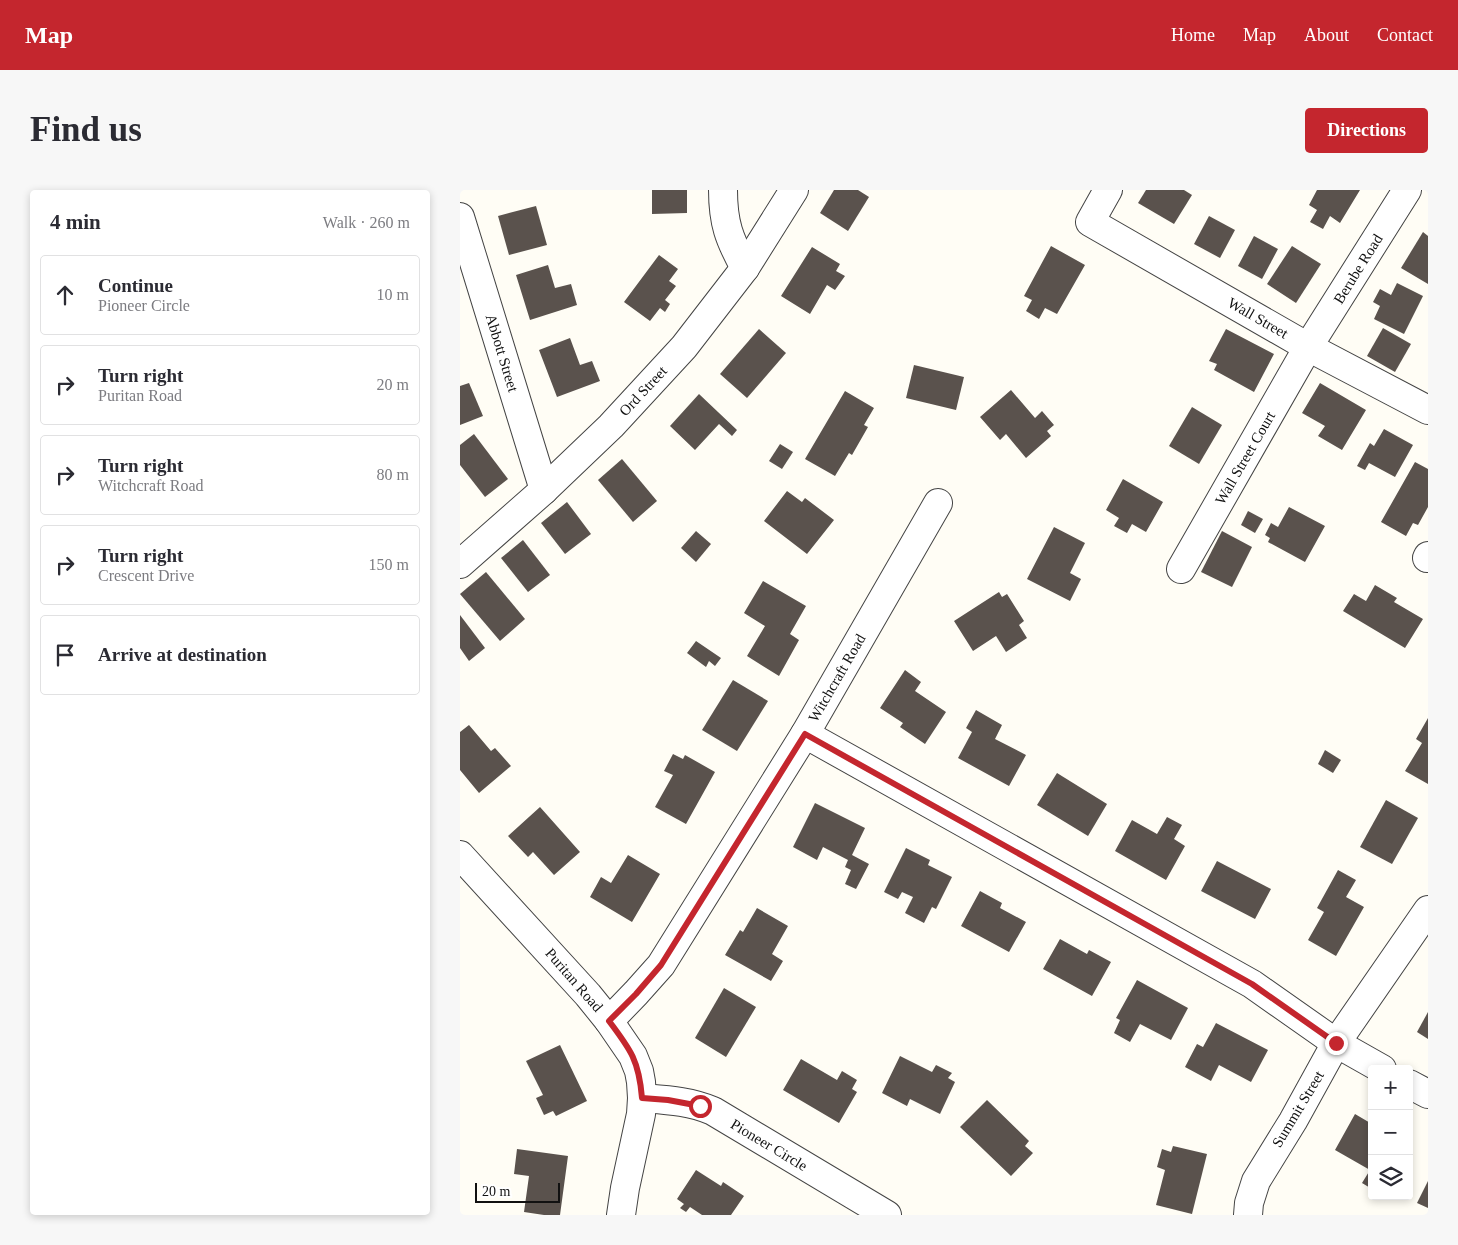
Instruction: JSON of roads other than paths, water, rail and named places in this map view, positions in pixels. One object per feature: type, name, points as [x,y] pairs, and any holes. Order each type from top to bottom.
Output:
[{"type":"street","points":[[722,190],[725,224],[733,246],[745,268]]},
{"type":"street","name":"Ord Street","points":[[460,564],[544,490],[611,426],[684,347],[745,268],[794,190]]},
{"type":"street","name":"Wall Street","points":[[1108,190],[1090,222],[1308,347],[1428,410]]},
{"type":"street","name":"Berube Road","points":[[1308,347],[1407,190]]},
{"type":"street","name":"Abbott Street","points":[[460,217],[544,490]]},
{"type":"street","name":"Wall Street Court","points":[[1182,569],[1308,347]]},
{"type":"street","name":"Witchcraft Road","points":[[609,1021],[661,965],[805,734],[938,503]]},
{"type":"street","points":[[805,734],[1252,984],[1336,1043],[1375,1065]]},
{"type":"street","name":"Puritan Road","points":[[460,854],[566,970],[609,1021],[633,1056],[639,1071],[642,1098],[638,1133],[625,1188],[621,1215]]},
{"type":"street","name":"Summit Street","points":[[1248,1215],[1249,1203],[1256,1181],[1293,1121],[1336,1043],[1428,910]]},
{"type":"street","points":[[1413,1086],[1428,1094]]},
{"type":"street","name":"Pioneer Circle","points":[[642,1098],[685,1102],[712,1111],[887,1215]]}]
